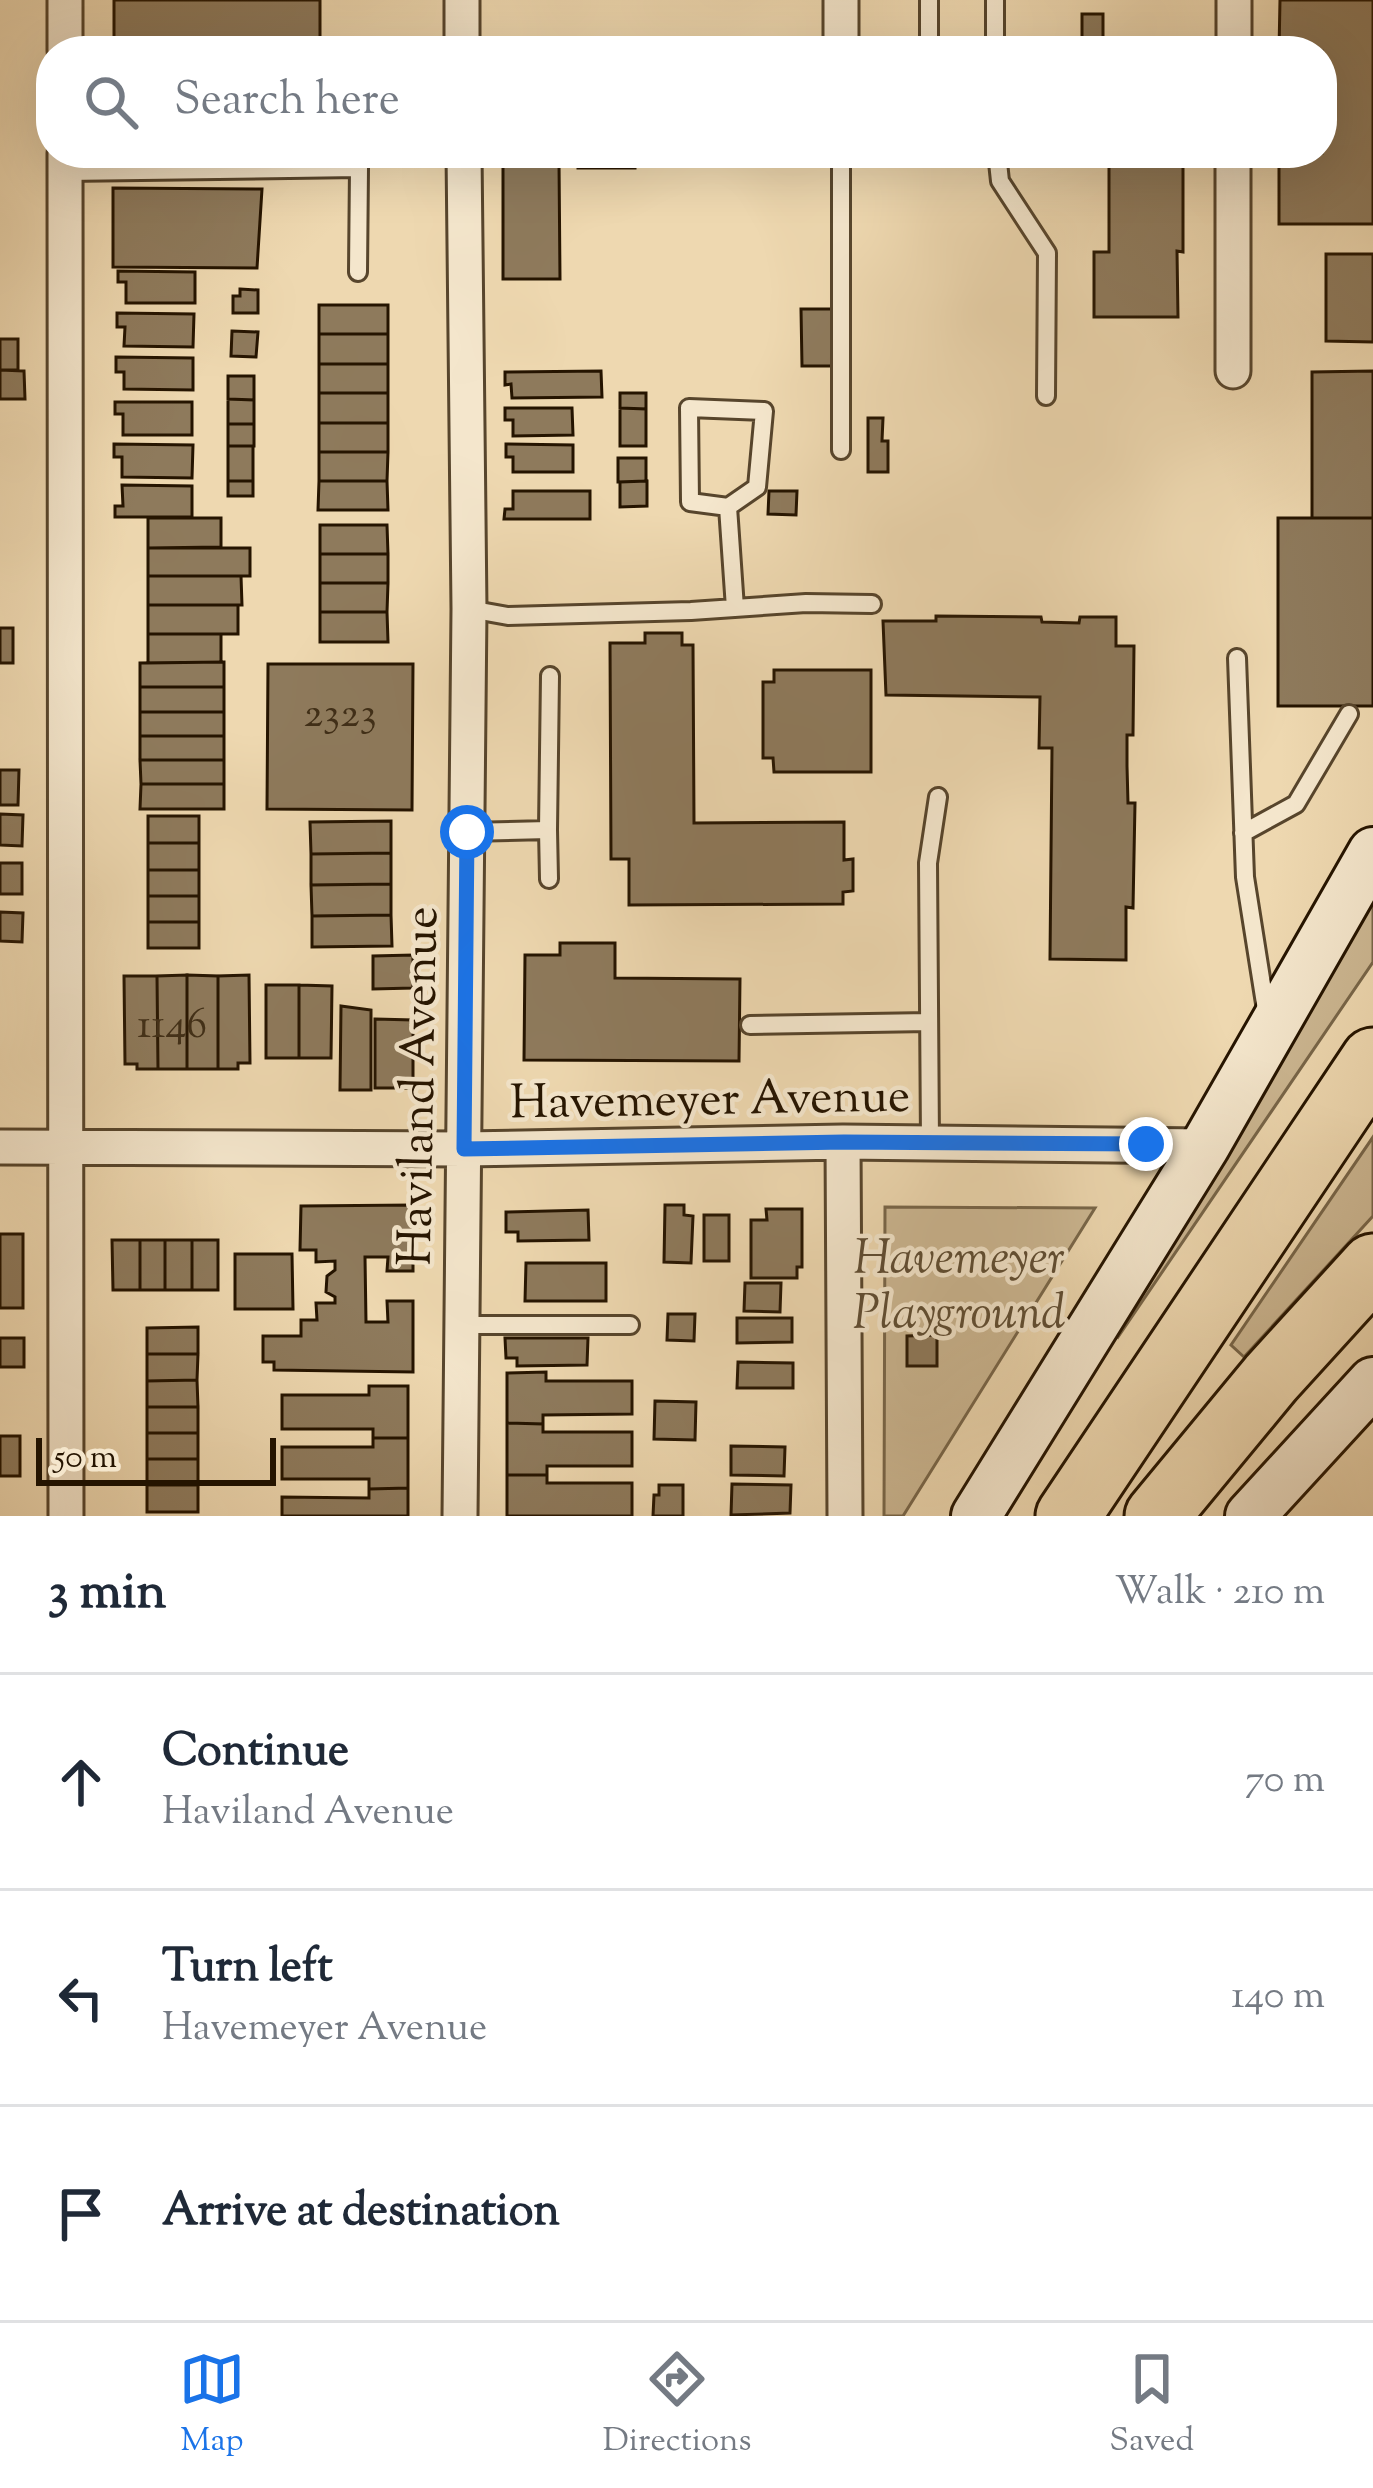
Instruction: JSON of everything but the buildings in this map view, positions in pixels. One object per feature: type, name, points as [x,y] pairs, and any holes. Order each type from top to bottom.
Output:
[{"type":"highway","points":[[1069,1516],[1373,1060]]},
{"type":"highway","points":[[1157,1516],[1258,1393],[1373,1266]]},
{"type":"highway","points":[[1170,1516],[1373,1320]]},
{"type":"main road","points":[[976,1516],[1205,1146],[1373,852]]},
{"type":"main road","points":[[1250,1516],[1373,1382]]},
{"type":"street","points":[[64,0],[64,36]]},
{"type":"street","points":[[462,0],[463,36]]},
{"type":"street","points":[[841,0],[841,36]]},
{"type":"street","points":[[1234,0],[1234,36]]},
{"type":"street","points":[[65,168],[66,1516]]},
{"type":"street","name":"Haviland Avenue","points":[[460,1516],[469,609],[464,168]]},
{"type":"street","points":[[1233,371],[1234,168]]},
{"type":"street","points":[[844,1142],[844,1516]]},
{"type":"street","name":"Havemeyer Avenue","points":[[0,1147],[464,1149],[844,1142],[1205,1146]]},
{"type":"lane","points":[[928,36],[929,0]]},
{"type":"lane","points":[[995,0],[995,36]]},
{"type":"lane","points":[[358,272],[359,168]]},
{"type":"lane","points":[[841,168],[841,450]]},
{"type":"lane","points":[[999,168],[1000,181],[1047,253],[1046,396]]},
{"type":"lane","points":[[689,408],[764,411],[757,487],[728,508],[690,502],[689,408]]},
{"type":"lane","points":[[728,508],[735,608]]},
{"type":"lane","points":[[469,609],[508,616],[872,604]]},
{"type":"lane","points":[[1237,658],[1247,897],[1271,1035]]},
{"type":"lane","points":[[549,879],[550,676]]},
{"type":"lane","points":[[1243,833],[1296,804],[1349,714]]},
{"type":"lane","points":[[930,1142],[928,863],[938,797]]},
{"type":"lane","points":[[467,832],[548,830]]},
{"type":"lane","points":[[750,1025],[929,1022]]},
{"type":"lane","points":[[462,1325],[630,1325]]},
{"type":"green space","points":[[1373,894],[1373,962],[1118,1337],[1113,1331]]},
{"type":"green space","points":[[1373,1137],[1373,1216],[1244,1357],[1231,1345]]},
{"type":"green space","name":"Havemeyer Playground","points":[[885,1207],[1095,1208],[903,1516],[884,1516]]},
{"type":"route","points":[[467,832],[464,1149],[844,1142],[1146,1144]]}]
